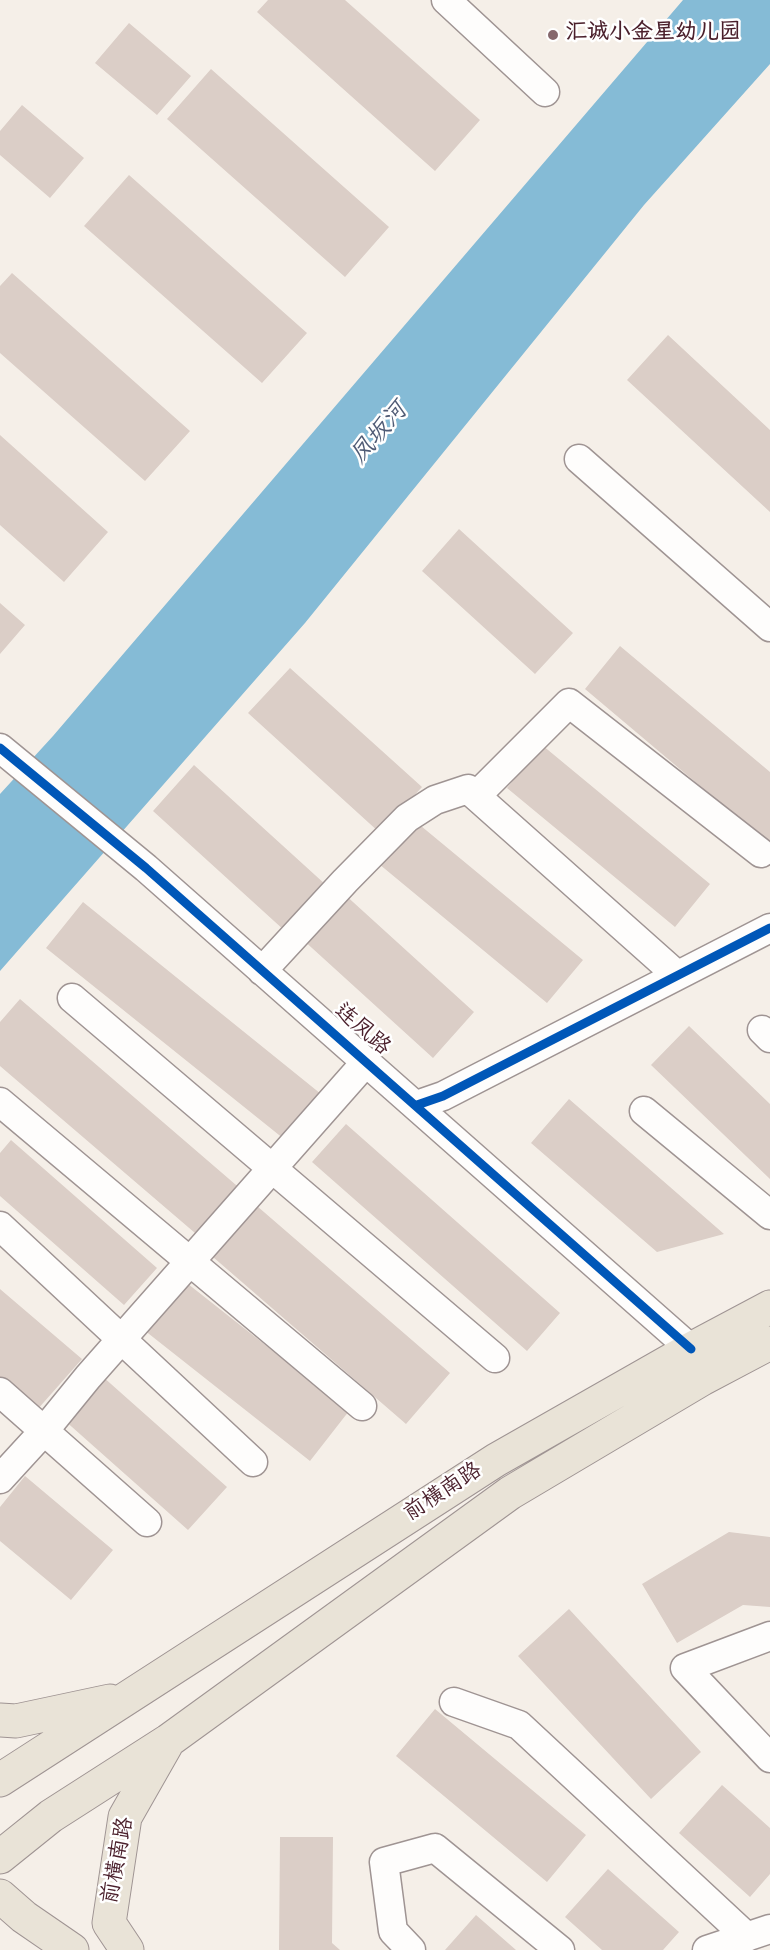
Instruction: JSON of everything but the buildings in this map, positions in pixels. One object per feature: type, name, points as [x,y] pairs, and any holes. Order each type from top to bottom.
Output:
[{"type":"main road","name":"前横南路","points":[[0,1780],[496,1460],[770,1307]]},
{"type":"main road","name":"前横南路","points":[[0,1857],[51,1816],[168,1741],[510,1492],[702,1379],[770,1343]]},
{"type":"main road","name":"前横南路","points":[[0,1720],[16,1721],[129,1697]]},
{"type":"main road","name":"前横南路","points":[[127,1950],[109,1923],[125,1817],[168,1741]]},
{"type":"main road","points":[[0,1896],[24,1917],[72,1950]]},
{"type":"street","points":[[446,0],[545,92]]},
{"type":"street","points":[[579,459],[770,627]]},
{"type":"street","points":[[476,796],[569,703],[761,853]]},
{"type":"street","name":"连凤路","points":[[0,748],[146,868],[692,1349]]},
{"type":"street","points":[[262,971],[345,881],[407,819],[435,800],[468,789],[677,975]]},
{"type":"street","points":[[417,1105],[443,1096],[770,928]]},
{"type":"street","points":[[72,998],[495,1358]]},
{"type":"street","points":[[0,1479],[366,1062]]},
{"type":"street","points":[[0,1102],[191,1260],[362,1406]]},
{"type":"street","points":[[644,1111],[770,1215]]},
{"type":"street","points":[[0,1226],[253,1462]]},
{"type":"street","points":[[0,1392],[147,1522]]},
{"type":"street","points":[[770,1636],[685,1668],[770,1758]]},
{"type":"street","points":[[454,1702],[519,1725],[758,1933]]},
{"type":"street","points":[[411,1950],[393,1931],[384,1862],[435,1848],[560,1950]]},
{"type":"street","points":[[707,1950],[758,1933]]},
{"type":"water","name":"凤坂河","points":[[683,0],[770,0],[770,64],[644,205],[305,623],[0,971],[0,794],[53,736]]},
{"type":"cycle path","points":[[0,748],[146,868],[691,1349]]},
{"type":"cycle path","points":[[417,1105],[443,1096],[770,928]]},
{"type":"place","name":"汇诚小金星幼儿园","points":[[553,35]]}]
